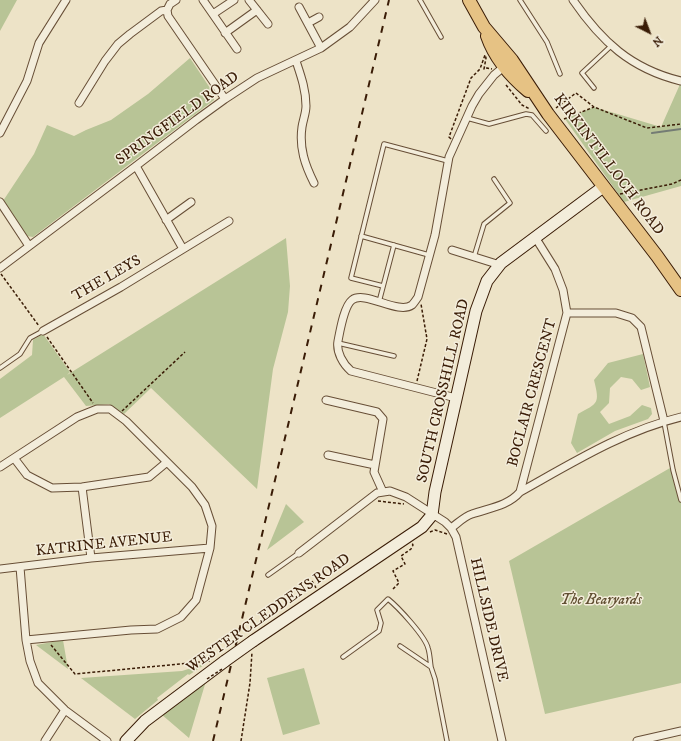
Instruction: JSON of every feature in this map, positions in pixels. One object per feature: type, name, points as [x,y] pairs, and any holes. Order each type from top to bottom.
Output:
[{"type":"main road","name":"KIRKINTILLOCH ROAD","points":[[468,0],[483,26],[488,40],[537,98],[681,290]]},
{"type":"main road","name":"KIRKINTILLOCH ROAD","points":[[483,26],[498,42],[508,64]]},
{"type":"street","points":[[0,133],[26,80],[39,43],[66,0]]},
{"type":"street","points":[[176,0],[170,4],[167,10],[168,16],[225,99]]},
{"type":"street","points":[[203,0],[237,50]]},
{"type":"street","points":[[213,14],[234,0]]},
{"type":"street","points":[[250,0],[268,24]]},
{"type":"street","name":"SPRINGFIELD ROAD","points":[[0,268],[225,99],[257,78],[321,48],[350,27],[375,0]]},
{"type":"street","points":[[572,0],[594,29],[611,46],[645,69],[662,76],[681,81]]},
{"type":"street","points":[[299,7],[321,48]]},
{"type":"street","points":[[79,103],[105,61],[118,44],[161,11],[167,10]]},
{"type":"street","points":[[225,33],[257,10]]},
{"type":"street","points":[[308,23],[319,17]]},
{"type":"street","points":[[296,61],[305,95],[306,107],[302,127],[301,146],[304,163],[314,183]]},
{"type":"street","points":[[456,398],[351,371],[345,365],[340,356],[338,344],[343,320],[352,299],[367,298],[405,307],[413,305],[418,297],[435,235],[448,161],[479,94],[494,75],[508,64]]},
{"type":"street","points":[[136,166],[183,249]]},
{"type":"street","name":"SOUTH CROSSHILL ROAD","points":[[432,515],[435,492],[476,311],[488,282],[500,265],[535,237],[607,191]]},
{"type":"street","points":[[0,202],[29,246]]},
{"type":"street","points":[[166,220],[191,202]]},
{"type":"street","name":"THE LEYS","points":[[43,331],[121,287],[229,221]]},
{"type":"street","name":"BOCLAIR CRESCENT","points":[[520,492],[567,313],[564,290],[555,269],[535,237]]},
{"type":"street","points":[[452,250],[500,265]]},
{"type":"street","points":[[567,313],[616,313],[632,318],[641,326],[664,421]]},
{"type":"street","points":[[326,400],[377,412],[383,419],[374,472],[383,492]]},
{"type":"street","points":[[0,467],[77,417],[97,409],[110,409],[126,420],[192,487],[205,505],[212,526],[210,548],[196,600],[181,617],[158,629],[131,630],[26,640]]},
{"type":"street","points":[[299,553],[378,493],[390,491],[406,497],[445,522],[451,528],[470,514],[495,507],[516,497],[520,492],[604,445],[664,421],[681,417]]},
{"type":"street","points":[[328,455],[375,465]]},
{"type":"street","points":[[14,458],[27,475],[52,488],[82,487],[149,477],[167,462]]},
{"type":"street","points":[[82,487],[91,558]]},
{"type":"street","name":"WESTER CLEDDENS ROAD","points":[[126,741],[145,721],[221,660],[253,645],[422,527],[432,515]]},
{"type":"street","name":"HILLSIDE DRIVE","points":[[451,528],[456,537],[502,741]]},
{"type":"street","name":"KATRINE AVENUE","points":[[0,569],[91,558],[210,548]]},
{"type":"street","points":[[20,567],[26,640],[30,661],[38,684],[65,710],[107,741]]},
{"type":"street","points":[[45,741],[65,710]]},
{"type":"street","points":[[637,741],[681,731]]},
{"type":"lane","points":[[420,0],[441,37]]},
{"type":"lane","points":[[520,0],[547,42],[560,74]]},
{"type":"lane","points":[[594,88],[582,74],[611,46]]},
{"type":"lane","points":[[467,118],[489,124],[526,114],[532,115],[546,131]]},
{"type":"lane","points":[[383,286],[351,278],[384,144],[448,161]]},
{"type":"lane","points":[[474,257],[484,224],[510,203],[494,178]]},
{"type":"lane","points":[[361,236],[429,255]]},
{"type":"lane","points":[[379,302],[394,245]]},
{"type":"lane","points":[[0,368],[20,354],[30,338],[43,331]]},
{"type":"lane","points":[[338,344],[394,356]]},
{"type":"lane","points":[[664,421],[681,500]]},
{"type":"lane","points":[[268,575],[299,553]]},
{"type":"lane","points":[[343,657],[379,631],[381,623],[377,610],[388,599],[422,636],[428,647],[447,741]]},
{"type":"lane","points":[[400,646],[431,667]]},
{"type":"path","points":[[548,114],[576,93],[594,107],[647,128],[681,124]]},
{"type":"path","points":[[565,119],[594,107]]},
{"type":"path","points":[[607,191],[672,184],[681,180]]},
{"type":"path","points":[[0,273],[43,331],[97,409]]},
{"type":"path","points":[[416,387],[427,339],[422,306],[418,297]]},
{"type":"path","points":[[118,415],[185,352]]},
{"type":"path","points":[[369,500],[406,504]]},
{"type":"path","points":[[392,589],[399,584],[393,572],[405,564],[401,556],[411,549],[413,545],[412,543]]},
{"type":"path","points":[[46,638],[75,674],[221,660]]},
{"type":"path","points":[[241,741],[250,683],[253,645]]},
{"type":"green space","points":[[0,0],[17,0],[0,31]]},
{"type":"green space","points":[[190,58],[214,94],[214,100],[33,237],[27,236],[3,201],[34,154],[47,125],[74,136],[111,120],[148,94]]},
{"type":"green space","points":[[681,82],[681,186],[624,202],[565,119],[594,107],[661,127]]},
{"type":"green space","points":[[286,238],[290,286],[288,312],[273,369],[257,489],[151,388],[124,414],[109,404],[86,406],[64,377],[0,418],[0,379],[32,355],[33,340],[43,334],[70,372],[67,375]]},
{"type":"green space","points":[[643,354],[650,387],[641,390],[632,379],[621,377],[610,388],[609,403],[600,412],[609,424],[630,416],[642,405],[651,408],[652,414],[648,419],[615,431],[577,453],[571,443],[578,414],[596,402],[597,394],[594,380],[608,363]]},
{"type":"green space","name":"The Bearyards","points":[[670,468],[681,498],[681,683],[545,714],[509,561]]},
{"type":"green space","points":[[286,504],[304,522],[267,550]]},
{"type":"green space","points":[[63,640],[68,669],[36,645]]},
{"type":"green space","points":[[207,663],[189,675],[188,674],[157,698],[158,700],[135,719],[81,678],[182,671]]},
{"type":"green space","points":[[304,668],[320,724],[283,735],[267,678]]},
{"type":"green space","points":[[206,681],[189,738],[161,714]]},
{"type":"waterway","points":[[652,133],[681,129]]},
{"type":"railway","points":[[213,741],[389,0]]}]
